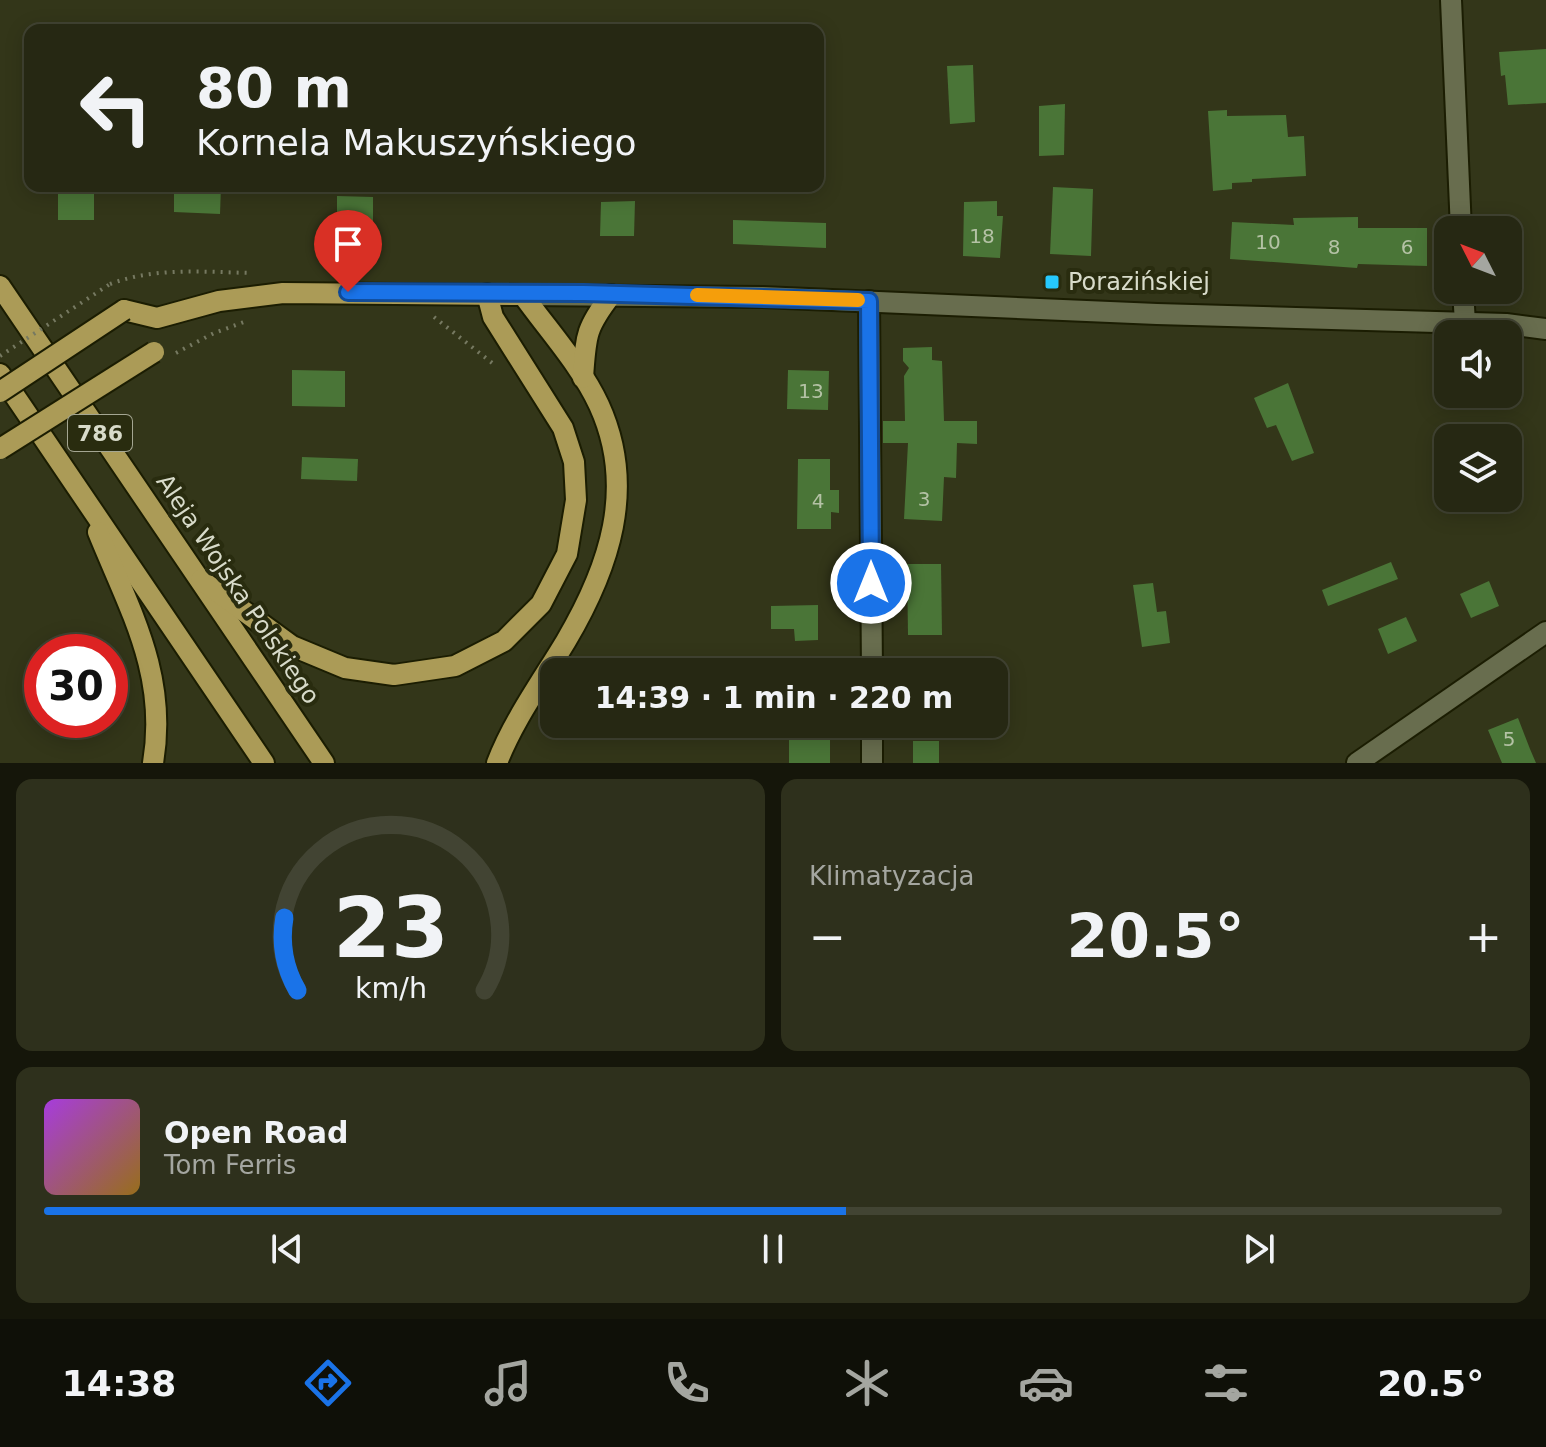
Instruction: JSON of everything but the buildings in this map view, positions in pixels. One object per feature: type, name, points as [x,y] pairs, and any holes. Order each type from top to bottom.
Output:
[{"type":"main road","name":"Aleja Wojska Polskiego","points":[[0,286],[324,763]]},
{"type":"main road","points":[[0,392],[124,310],[157,318],[219,301],[283,293],[523,295],[599,405],[611,443],[617,485],[615,523],[606,561],[582,614],[497,763]]},
{"type":"main road","points":[[201,580],[292,646],[345,668],[394,675],[455,666],[504,641],[541,604],[567,554],[576,500],[574,462],[563,428],[493,317],[487,294]]},
{"type":"main road","points":[[583,378],[586,334],[595,315],[611,295]]},
{"type":"main road","points":[[0,449],[162,354],[157,318]]},
{"type":"main road","name":"786","points":[[0,374],[264,763]]},
{"type":"main road","points":[[84,495],[147,649],[157,704],[153,763]]},
{"type":"street","points":[[1451,0],[1460,216]]},
{"type":"street","points":[[523,295],[869,301],[1434,322]]},
{"type":"street","points":[[869,301],[872,658]]},
{"type":"street","points":[[1522,326],[1546,329]]},
{"type":"street","points":[[1357,763],[1546,632]]},
{"type":"street","points":[[872,738],[872,763]]},
{"type":"path","points":[[0,356],[110,284],[131,276]]},
{"type":"path","points":[[426,311],[499,368],[506,364]]},
{"type":"path","points":[[162,354],[257,319]]},
{"type":"slow traffic","points":[[697,295],[858,300]]},
{"type":"place","name":"Porazińskiej","points":[[1052,282]]},
{"type":"route","points":[[348,292],[584,293],[869,301],[871,583]]}]
